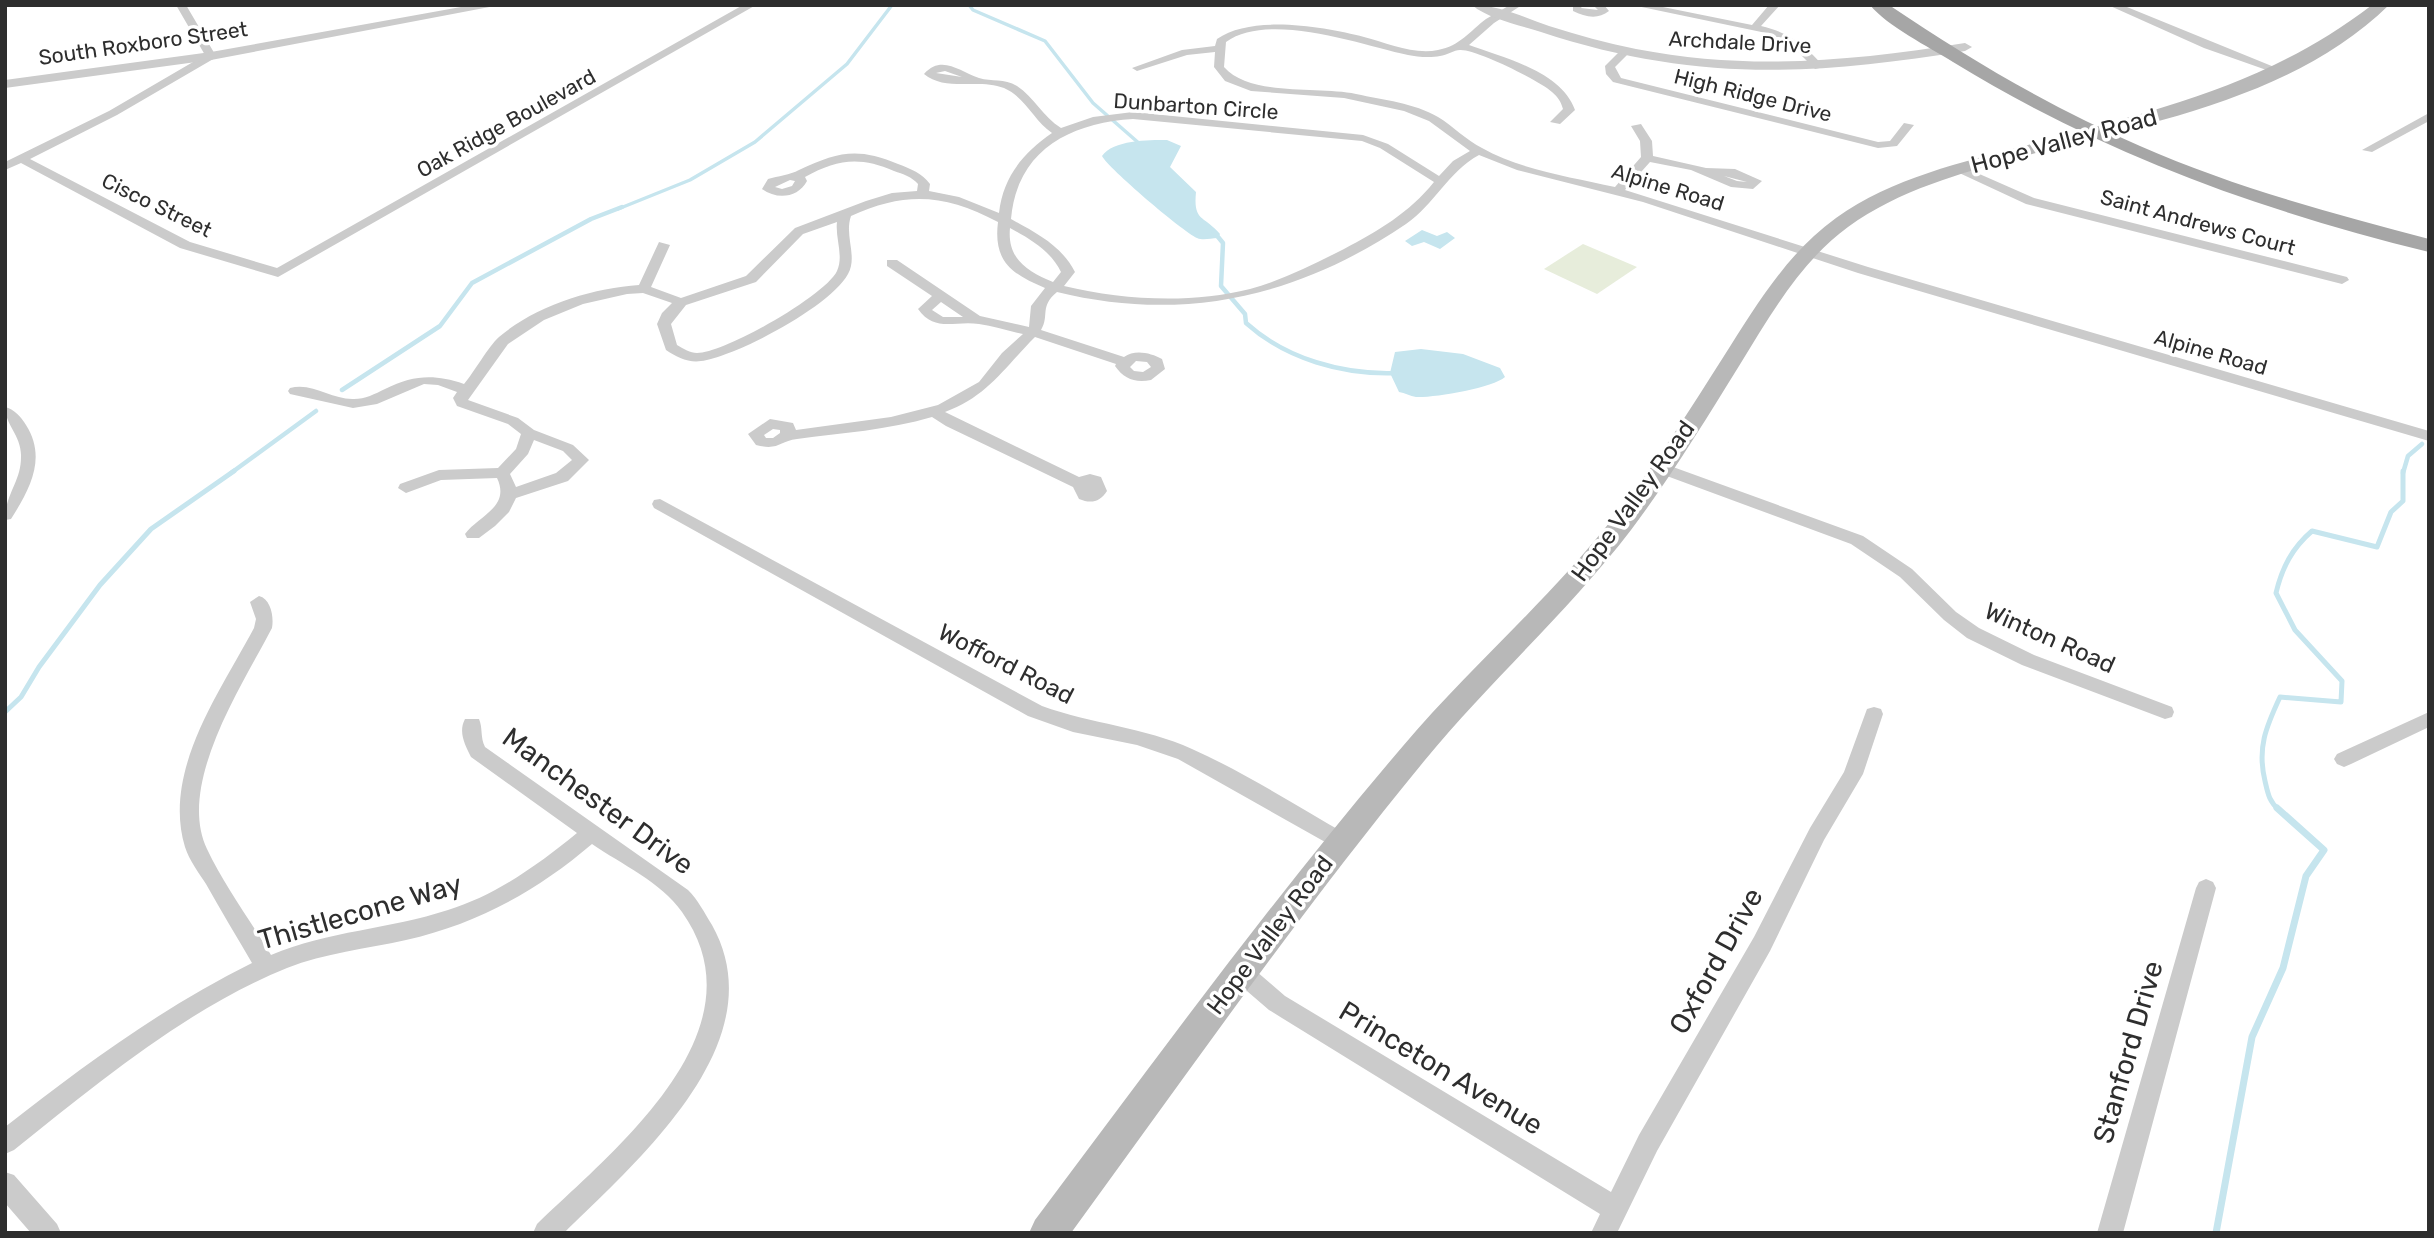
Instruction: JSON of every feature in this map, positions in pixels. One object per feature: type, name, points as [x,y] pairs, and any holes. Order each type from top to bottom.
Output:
[{"type":"main road","points":[[1878,5],[2100,131],[2259,197],[2429,246]]},
{"type":"main road","points":[[1899,5],[1955,49]]},
{"type":"main road","name":"Hope Valley Road","points":[[1048,1233],[1340,841],[1448,713],[1584,572],[1662,468],[1806,252],[1827,233],[1868,206],[1902,189],[1968,166],[2211,101],[2279,71],[2355,27],[2382,5]]},
{"type":"main road","points":[[2100,131],[2294,200],[2429,237]]},
{"type":"street","points":[[5,167],[24,160],[211,56],[181,5]]},
{"type":"street","name":"South Roxboro Street","points":[[5,84],[211,56],[449,9],[494,5]]},
{"type":"street","name":"Oak Ridge Boulevard","points":[[278,273],[751,5]]},
{"type":"street","name":"Archdale Drive","points":[[1478,5],[1625,52],[1728,67],[1819,67],[1955,49]]},
{"type":"street","points":[[1137,68],[1193,50],[1219,49],[1223,38],[1235,32],[1272,27],[1359,39],[1420,54],[1444,52],[1462,46],[1501,14],[1517,5]]},
{"type":"street","points":[[1578,5],[1576,9],[1591,14],[1604,10],[1598,5]]},
{"type":"street","points":[[1637,5],[1755,28],[1786,37],[1819,67]]},
{"type":"street","points":[[1656,5],[1667,10]]},
{"type":"street","points":[[1755,28],[1775,5]]},
{"type":"street","points":[[2118,6],[2208,46],[2279,71]]},
{"type":"street","points":[[1462,46],[1517,66],[1564,97],[1569,110],[1556,122]]},
{"type":"street","name":"Alpine Road","points":[[1219,49],[1221,71],[1242,85],[1271,91],[1344,95],[1407,108],[1433,119],[1478,151],[1521,168],[1684,210],[1806,252],[2429,436]]},
{"type":"street","name":"High Ridge Drive","points":[[1625,52],[1610,66],[1611,74],[1629,84],[1671,95],[1878,145],[1894,144],[1908,125]]},
{"type":"street","points":[[974,79],[1002,83],[1016,90],[1045,125],[1060,133]]},
{"type":"street","points":[[2368,150],[2429,116]]},
{"type":"street","name":"Dunbarton Circle","points":[[1438,180],[1417,171],[1384,144],[1363,138],[1131,118],[1098,119],[1060,133],[1027,162],[1012,183],[1002,245],[1010,261],[1031,277],[1055,287],[1159,303],[1213,300],[1254,292],[1297,275],[1402,220],[1421,205],[1438,180],[1456,163],[1478,151]]},
{"type":"street","points":[[1618,191],[1647,159],[1646,141],[1637,126]]},
{"type":"street","points":[[798,176],[828,160],[857,154],[918,177],[924,184],[923,193]]},
{"type":"street","points":[[1647,159],[1705,171]]},
{"type":"street","name":"Cisco Street","points":[[24,160],[185,245],[278,273]]},
{"type":"street","name":"Saint Andrews Court","points":[[1968,166],[2002,190],[2030,201],[2045,202]]},
{"type":"street","name":"Saint Andrews Court","points":[[1968,166],[2045,202],[2342,280]]},
{"type":"street","points":[[788,435],[935,412],[963,400],[984,386],[1007,356],[1033,332],[1037,325],[1035,308],[1039,299],[1055,287],[1068,272],[1055,253],[1004,220],[969,202],[923,193],[876,200],[846,215],[799,231],[751,279],[681,302],[667,316],[664,324],[671,347],[694,357],[710,356],[807,306],[841,277],[848,258],[840,229],[846,215]]},
{"type":"street","points":[[644,289],[664,245]]},
{"type":"street","points":[[892,263],[975,319]]},
{"type":"street","points":[[509,495],[562,477],[580,460],[568,448],[529,433],[513,421],[462,403],[460,398],[486,368],[502,341],[524,325],[579,301],[614,292],[644,289],[681,302]]},
{"type":"street","points":[[940,297],[925,309],[931,317],[954,321],[975,319],[1033,332],[1125,362]]},
{"type":"street","points":[[295,391],[308,391],[352,404],[372,401],[423,380],[439,381],[466,390]]},
{"type":"street","points":[[5,411],[21,426],[29,440],[32,457],[27,476],[5,515]]},
{"type":"street","points":[[935,412],[1080,484]]},
{"type":"street","points":[[406,488],[439,475],[502,473],[523,451],[529,433]]},
{"type":"street","name":"Winton Road","points":[[1662,468],[1857,540],[1895,564],[1950,616],[1982,638],[2028,660],[2165,712]]},
{"type":"street","points":[[473,534],[504,510],[509,495],[507,480],[502,473]]},
{"type":"street","name":"Wofford Road","points":[[660,504],[1035,711],[1073,725],[1138,738],[1185,754],[1340,841]]},
{"type":"street","points":[[259,603],[265,619],[263,628],[196,763],[187,805],[188,830],[196,849],[266,967]]},
{"type":"street","name":"Oxford Drive","points":[[1604,1233],[1762,944],[1817,834],[1853,774],[1874,715]]},
{"type":"street","points":[[2344,759],[2429,719]]},
{"type":"street","name":"Manchester Drive","points":[[472,724],[472,740],[478,752],[688,903],[712,940],[717,954],[717,1013],[708,1044],[686,1084],[651,1127],[546,1233]]},
{"type":"street","name":"Thistlecone Way","points":[[5,1142],[141,1039],[266,967],[361,937],[424,927],[488,906],[526,884],[591,832]]},
{"type":"street","name":"Stanford Drive","points":[[2110,1233],[2206,888]]},
{"type":"street","name":"Princeton Avenue","points":[[1241,972],[1277,1003],[1615,1209]]},
{"type":"street","points":[[5,1184],[48,1233]]},
{"type":"green space","points":[[1583,244],[1637,267],[1597,294],[1544,269]]},
{"type":"water","points":[[1167,140],[1181,146],[1170,167],[1196,192],[1196,209],[1220,234],[1218,238],[1200,239],[1189,233],[1131,185],[1102,156],[1122,144]]},
{"type":"water","points":[[1422,230],[1437,236],[1447,232],[1455,238],[1440,249],[1424,242],[1412,246],[1405,241]]},
{"type":"water","points":[[1421,349],[1463,354],[1500,368],[1505,377],[1488,385],[1448,394],[1416,397],[1399,392],[1390,373],[1395,352]]},
{"type":"waterway","points":[[618,209],[690,180],[755,142],[847,64],[892,5]]},
{"type":"waterway","points":[[969,5],[973,10],[1045,41],[1093,103],[1141,145]]},
{"type":"waterway","points":[[342,390],[440,326],[472,283],[591,219],[622,207]]},
{"type":"waterway","points":[[1214,232],[1223,243],[1221,286],[1245,314],[1246,323],[1262,336],[1297,355],[1336,368],[1396,373]]},
{"type":"waterway","points":[[231,473],[316,411]]},
{"type":"waterway","points":[[2403,473],[2408,456],[2422,444]]},
{"type":"waterway","points":[[5,712],[21,697],[39,667],[100,585],[151,529],[234,471]]},
{"type":"waterway","points":[[2277,808],[2268,794],[2262,758],[2267,728],[2280,697],[2341,702],[2342,681],[2295,630],[2276,593],[2281,575],[2293,551],[2312,531],[2377,547],[2391,512],[2403,501],[2403,473]]},
{"type":"waterway","points":[[2216,1233],[2252,1037],[2283,968],[2306,876],[2324,850],[2277,808]]}]
